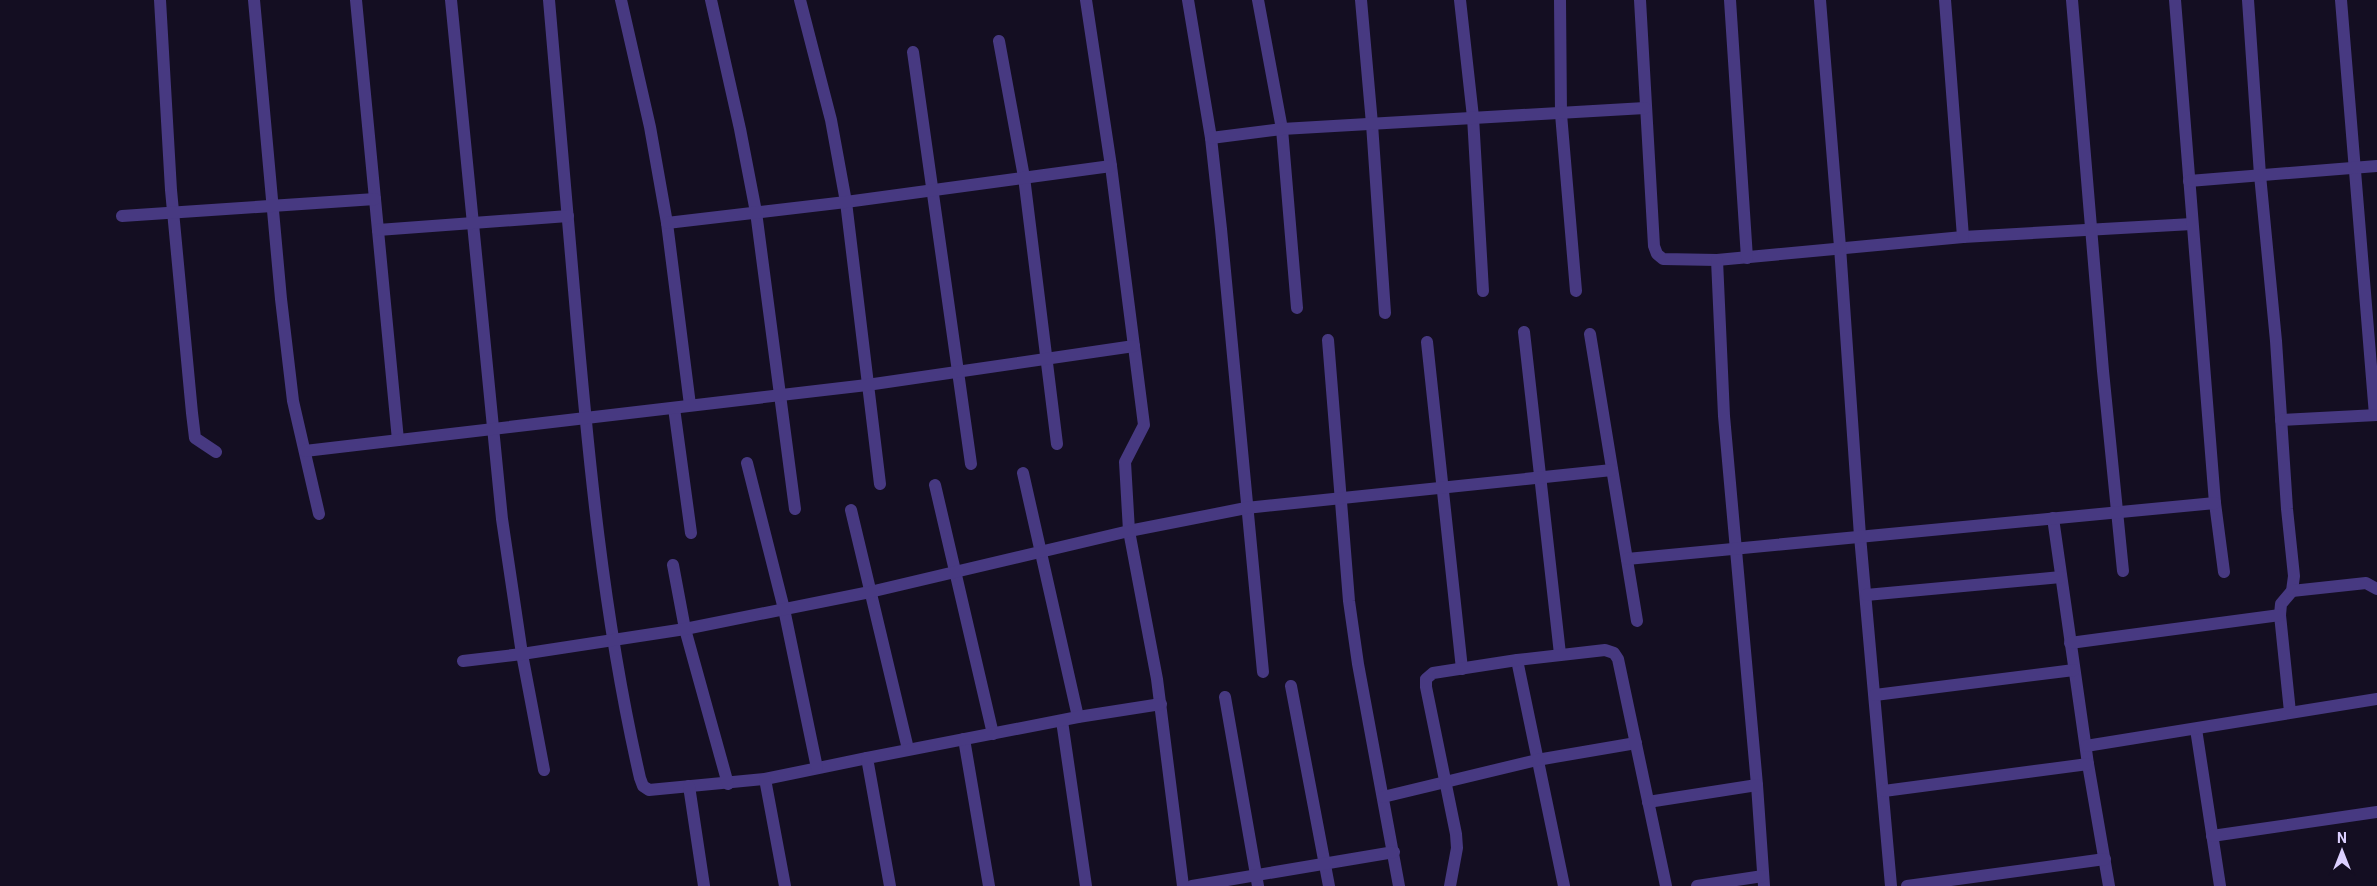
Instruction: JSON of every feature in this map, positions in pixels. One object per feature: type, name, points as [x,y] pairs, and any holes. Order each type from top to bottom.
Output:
[{"type":"street","points":[[160,0],[173,213],[195,438],[216,452]]},
{"type":"street","points":[[254,0],[293,401],[319,514]]},
{"type":"street","points":[[356,0],[398,440]]},
{"type":"street","points":[[451,0],[502,519],[522,654],[544,770]]},
{"type":"street","points":[[549,0],[585,419],[611,640],[625,713],[643,786],[649,790],[765,779],[908,749],[1161,704]]},
{"type":"street","points":[[621,0],[650,128],[666,223],[690,405]]},
{"type":"street","points":[[711,0],[740,129],[756,212],[794,509]]},
{"type":"street","points":[[800,0],[831,120],[846,202],[880,484]]},
{"type":"street","points":[[1086,0],[1111,166],[1144,425],[1125,462],[1129,531],[1161,704],[1183,886]]},
{"type":"street","points":[[1188,0],[1211,138],[1262,672]]},
{"type":"street","points":[[1258,0],[1282,129],[1296,308]]},
{"type":"street","points":[[1361,0],[1385,313]]},
{"type":"street","points":[[1460,0],[1473,117],[1483,291]]},
{"type":"street","points":[[1560,0],[1561,114],[1576,291]]},
{"type":"street","points":[[1640,0],[1654,246],[1657,254],[1663,259],[1680,261],[1717,260],[1963,237],[2192,224]]},
{"type":"street","points":[[1730,0],[1747,258]]},
{"type":"street","points":[[1820,0],[1840,247],[1860,536],[1891,886]]},
{"type":"street","points":[[1946,0],[1963,237]]},
{"type":"street","points":[[2072,0],[2122,571]]},
{"type":"street","points":[[2175,0],[2215,503],[2224,572]]},
{"type":"street","points":[[2248,0],[2260,175],[2276,341],[2294,576],[2292,591],[2281,604],[2280,614],[2290,712]]},
{"type":"street","points":[[2281,420],[2376,415],[2341,0]]},
{"type":"street","points":[[999,41],[1024,177],[1057,444]]},
{"type":"street","points":[[913,52],[971,464]]},
{"type":"street","points":[[1211,138],[1282,129],[1645,108]]},
{"type":"street","points":[[666,223],[846,202],[1111,166]]},
{"type":"street","points":[[2189,181],[2377,166]]},
{"type":"street","points":[[122,216],[375,199]]},
{"type":"street","points":[[378,230],[568,216]]},
{"type":"street","points":[[1698,886],[1763,881],[1758,785],[1724,416],[1717,260]]},
{"type":"street","points":[[1524,332],[1560,654]]},
{"type":"street","points":[[1590,334],[1637,622]]},
{"type":"street","points":[[1328,340],[1349,601],[1358,664],[1399,886]]},
{"type":"street","points":[[1427,342],[1462,669]]},
{"type":"street","points":[[305,452],[867,385],[1134,346]]},
{"type":"street","points":[[674,408],[690,533]]},
{"type":"street","points":[[747,463],[784,608],[817,768]]},
{"type":"street","points":[[463,661],[685,629],[870,592],[1129,531],[1246,508],[1612,470]]},
{"type":"street","points":[[1023,472],[1078,718]]},
{"type":"street","points":[[935,486],[993,734]]},
{"type":"street","points":[[1627,559],[2215,503]]},
{"type":"street","points":[[851,510],[908,749]]},
{"type":"street","points":[[2053,518],[2088,764],[2109,886]]},
{"type":"street","points":[[673,565],[685,629],[728,784]]},
{"type":"street","points":[[1866,595],[2061,577]]},
{"type":"street","points":[[2292,591],[2366,583],[2377,589]]},
{"type":"street","points":[[2070,644],[2280,614]]},
{"type":"street","points":[[1450,886],[1457,848],[1426,679],[1433,673],[1560,654],[1605,650],[1614,653],[1618,659],[1666,886]]},
{"type":"street","points":[[1518,660],[1564,886]]},
{"type":"street","points":[[1875,695],[2074,670]]},
{"type":"street","points":[[1291,686],[1329,886]]},
{"type":"street","points":[[1225,697],[1257,881]]},
{"type":"street","points":[[2086,746],[2377,699]]},
{"type":"street","points":[[1062,721],[1086,886]]},
{"type":"street","points":[[2196,729],[2220,886]]},
{"type":"street","points":[[964,739],[989,886]]},
{"type":"street","points":[[1383,797],[1537,760],[1636,743]]},
{"type":"street","points":[[867,758],[890,886]]},
{"type":"street","points":[[1884,792],[2088,764]]},
{"type":"street","points":[[765,779],[786,886]]},
{"type":"street","points":[[1648,802],[1758,785]]},
{"type":"street","points":[[689,786],[704,886]]},
{"type":"street","points":[[2212,836],[2377,812]]},
{"type":"street","points":[[1192,886],[1257,881],[1325,862],[1394,852]]},
{"type":"street","points":[[1907,886],[2105,859]]}]
